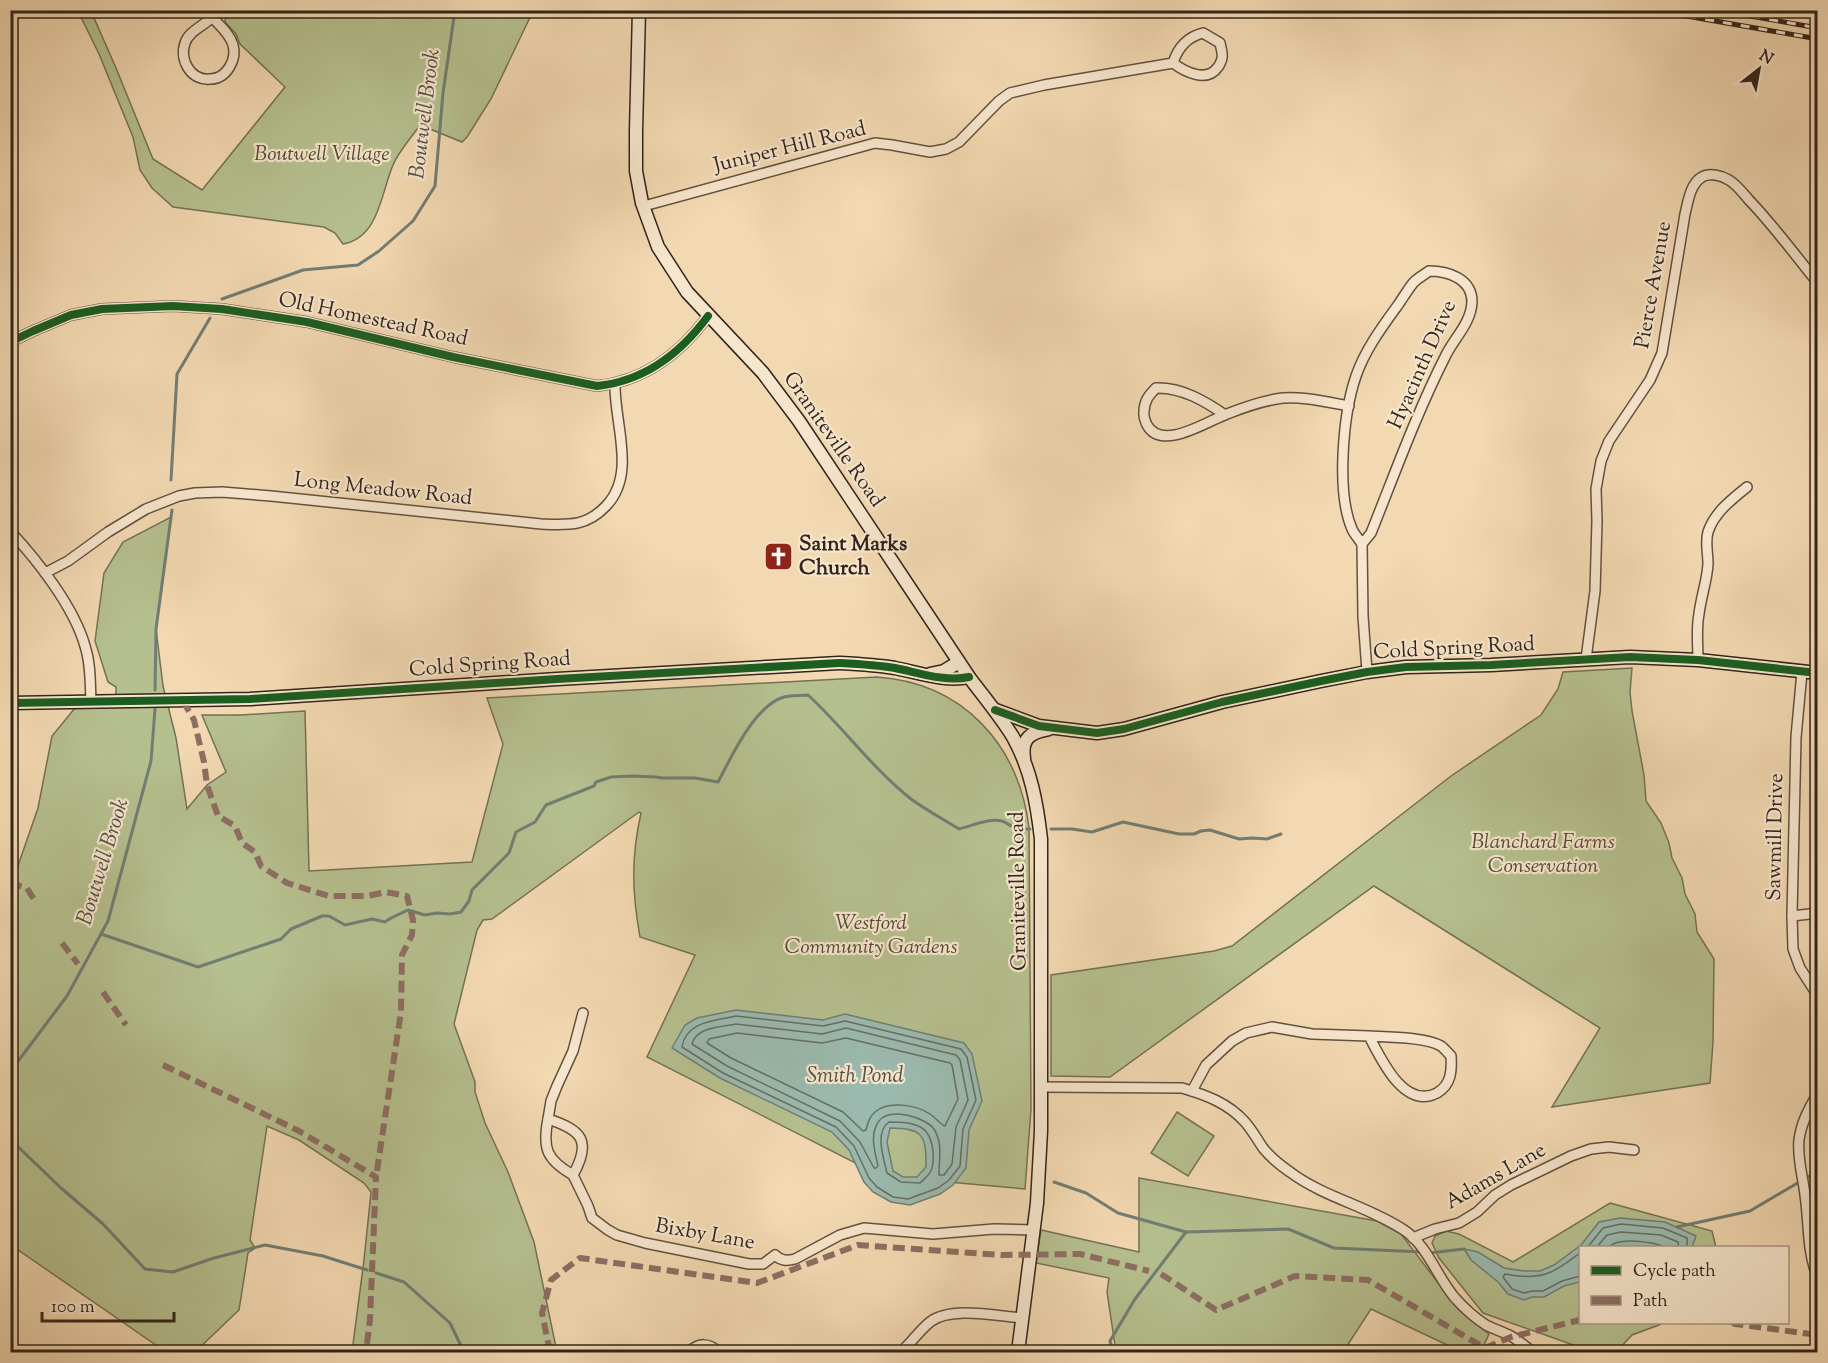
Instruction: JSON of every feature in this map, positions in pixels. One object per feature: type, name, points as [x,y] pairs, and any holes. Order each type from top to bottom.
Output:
[{"type":"street","name":"Graniteville Road","points":[[639,10],[635,153],[639,191],[653,234],[667,263],[687,292],[751,360],[785,403],[969,677],[1013,738],[1024,759],[1035,796],[1041,839],[1041,1143],[1037,1203],[1018,1353]]},
{"type":"street","points":[[215,14],[229,36],[234,58],[229,68],[211,80],[199,78],[191,71],[185,64],[183,54],[185,43],[191,33],[215,14]]},
{"type":"street","points":[[1203,33],[1220,44],[1223,59],[1216,71],[1194,75],[1183,71],[1173,63],[1183,44],[1195,35],[1203,33]]},
{"type":"street","name":"Juniper Hill Road","points":[[644,206],[874,144],[930,152],[946,149],[959,142],[999,100],[1010,93],[1173,63]]},
{"type":"street","name":"Pierce Avenue","points":[[1586,659],[1595,591],[1596,489],[1601,462],[1609,441],[1650,380],[1662,353],[1689,195],[1700,178],[1716,175],[1730,180],[1766,218],[1818,283]]},
{"type":"street","name":"Hyacinth Drive","points":[[1362,544],[1371,533],[1447,353],[1470,314],[1472,301],[1470,293],[1466,285],[1455,275],[1442,271],[1429,271],[1414,283],[1366,352],[1356,377],[1349,406],[1343,451],[1343,486],[1352,531],[1362,544],[1363,616],[1367,672]]},
{"type":"street","name":"Old Homestead Road","points":[[10,342],[71,315],[102,309],[172,306],[222,309],[307,322],[453,357],[597,386],[615,384],[637,377],[660,364],[708,316]]},
{"type":"street","name":"Long Meadow Road","points":[[45,573],[68,561],[108,532],[146,509],[179,496],[195,493],[222,492],[271,496],[541,524],[575,524],[585,521],[598,515],[610,502],[618,489],[621,478],[615,384]]},
{"type":"street","points":[[1225,415],[1202,400],[1167,388],[1156,388],[1148,396],[1144,405],[1143,417],[1150,430],[1164,436],[1180,435],[1225,415],[1277,398],[1312,399],[1349,406]]},
{"type":"street","points":[[1698,660],[1698,614],[1704,595],[1708,563],[1708,532],[1716,516],[1747,487]]},
{"type":"street","points":[[10,531],[45,573],[81,634],[90,666],[91,701]]},
{"type":"street","name":"Cold Spring Road","points":[[994,710],[1051,729],[1097,732],[1124,729],[1222,702],[1367,672],[1406,667],[1630,657],[1698,660],[1818,673]]},
{"type":"street","name":"Cold Spring Road","points":[[926,674],[944,670],[959,662]]},
{"type":"street","name":"Cold Spring Road","points":[[10,703],[250,699],[838,663],[881,666],[946,679],[958,680],[969,677]]},
{"type":"street","name":"Sawmill Drive","points":[[1802,672],[1796,738],[1793,950],[1797,962],[1818,996]]},
{"type":"street","points":[[1024,759],[1024,745],[1029,736],[1051,729]]},
{"type":"street","points":[[1792,916],[1818,913]]},
{"type":"street","name":"Bixby Lane","points":[[583,1013],[573,1051],[554,1094],[546,1129],[548,1153],[556,1164],[573,1175],[592,1218],[608,1230],[645,1243],[749,1264],[763,1264],[775,1255],[787,1261],[795,1259],[840,1235],[864,1228],[933,1234],[994,1229],[1033,1230]]},
{"type":"street","points":[[1192,1091],[1206,1065],[1232,1041],[1246,1033],[1272,1027],[1312,1034],[1369,1036],[1393,1037],[1426,1041],[1440,1046],[1451,1056],[1452,1070],[1449,1082],[1440,1091],[1429,1096],[1411,1094],[1389,1071],[1369,1036]]},
{"type":"street","points":[[1042,1087],[1182,1088],[1210,1097],[1230,1108],[1245,1121],[1275,1161],[1290,1173],[1325,1193],[1405,1230],[1427,1254],[1446,1286],[1465,1308],[1533,1353]]},
{"type":"street","points":[[1816,1273],[1810,1245],[1799,1141],[1806,1115],[1818,1093]]},
{"type":"street","points":[[548,1119],[567,1125],[580,1136],[582,1148],[579,1164],[573,1175]]},
{"type":"street","name":"Adams Lane","points":[[1413,1238],[1459,1222],[1477,1212],[1511,1185],[1571,1156],[1591,1149],[1609,1147],[1634,1150]]},
{"type":"street","points":[[901,1353],[931,1321],[940,1317],[961,1313],[1022,1318]]},
{"type":"street","points":[[689,1353],[694,1347],[704,1345],[710,1346],[719,1353]]},
{"type":"green space","name":"Boutwell Village","points":[[78,11],[91,11],[153,159],[202,190],[285,87],[240,44],[236,34],[225,22],[226,11],[533,11],[491,99],[467,137],[462,142],[420,125],[396,160],[371,224],[355,240],[343,244],[335,233],[324,227],[173,207],[152,188],[140,170],[133,137],[99,54]]},
{"type":"green space","name":"Westford Community Gardens","points":[[171,517],[156,629],[163,686],[176,738],[187,809],[207,785],[226,772],[202,715],[305,711],[309,871],[472,862],[503,744],[487,698],[877,677],[908,682],[935,691],[960,705],[981,723],[999,745],[1013,769],[1023,797],[1029,827],[1031,1109],[1025,1189],[881,1176],[647,1057],[695,955],[640,937],[635,905],[634,875],[641,813],[639,812],[492,919],[483,920],[477,930],[454,1024],[475,1082],[475,1092],[485,1123],[508,1172],[534,1242],[557,1352],[352,1352],[371,1192],[364,1183],[299,1140],[267,1126],[250,1240],[255,1248],[248,1253],[239,1310],[195,1352],[166,1352],[11,1245],[11,886],[38,808],[52,736],[75,708],[116,707],[116,687],[108,682],[95,641],[104,573],[123,542]]},
{"type":"green space","name":"Blanchard Farms Conservation","points":[[1632,668],[1630,692],[1632,711],[1644,775],[1646,801],[1661,823],[1672,858],[1682,878],[1685,894],[1695,914],[1697,932],[1714,959],[1710,1083],[1552,1107],[1600,1028],[1374,886],[1110,1077],[1051,1076],[1051,975],[1214,951],[1232,946],[1451,776],[1541,715],[1558,689],[1563,672]]},
{"type":"green space","points":[[1177,1112],[1214,1136],[1188,1176],[1151,1153]]},
{"type":"green space","points":[[1139,1178],[1377,1221],[1401,1234],[1458,1309],[1489,1334],[1481,1352],[1462,1352],[1371,1309],[1343,1352],[1116,1352],[1107,1292],[1109,1278],[1036,1263],[1041,1230],[1139,1252]]},
{"type":"green space","points":[[1610,1203],[1712,1231],[1716,1246],[1579,1246],[1579,1324],[1660,1324],[1632,1335],[1617,1351],[1593,1352],[1483,1313],[1439,1258],[1432,1243],[1435,1236],[1446,1231],[1459,1234],[1513,1262]]},
{"type":"water","name":"Smith Pond","points":[[736,1010],[823,1020],[845,1014],[964,1043],[972,1054],[982,1101],[969,1130],[966,1168],[953,1185],[940,1194],[910,1205],[891,1202],[873,1192],[864,1182],[849,1150],[832,1132],[720,1078],[672,1048],[685,1025],[697,1018]],"holes":[[[890,1128],[916,1132],[924,1141],[926,1167],[917,1177],[903,1177],[893,1171],[887,1142]]]},
{"type":"water","points":[[1620,1218],[1665,1222],[1696,1236],[1692,1246],[1580,1246],[1599,1222]]},
{"type":"water","points":[[1579,1246],[1579,1282],[1564,1286],[1544,1297],[1524,1300],[1508,1294],[1498,1282],[1471,1260],[1464,1249],[1478,1252],[1504,1268],[1540,1271],[1554,1265]]},
{"type":"waterway","name":"Boutwell Brook","points":[[222,299],[303,270],[358,265],[379,251],[413,221],[435,186],[443,93],[455,10]]},
{"type":"waterway","name":"Boutwell Brook","points":[[171,480],[177,374],[210,318]]},
{"type":"waterway","name":"Boutwell Brook","points":[[155,690],[156,629],[172,510]]},
{"type":"waterway","points":[[101,934],[198,967],[281,939],[291,929],[322,916],[329,916],[345,925],[372,919],[385,922],[408,910],[425,915],[461,912],[469,901],[472,890],[509,853],[516,832],[535,822],[546,805],[611,777],[695,778],[718,782],[745,733],[763,710],[773,702],[790,696],[808,695],[897,787],[917,803],[959,829],[997,820],[1015,828],[1030,829]]},
{"type":"waterway","name":"Boutwell Brook","points":[[10,1072],[67,996],[108,921],[151,761],[155,709]]},
{"type":"waterway","points":[[1051,829],[1092,832],[1123,822],[1179,834],[1194,834],[1210,830],[1239,839],[1267,839],[1281,834]]},
{"type":"waterway","points":[[10,1139],[103,1224],[145,1269],[173,1272],[214,1258],[265,1245],[323,1256],[367,1270]]},
{"type":"waterway","points":[[1677,1227],[1750,1211],[1818,1171]]},
{"type":"waterway","points":[[1054,1182],[1086,1193],[1118,1213],[1186,1232],[1288,1229],[1334,1248],[1423,1252]]},
{"type":"waterway","points":[[1113,1352],[1110,1341],[1135,1299],[1186,1232]]},
{"type":"waterway","points":[[1429,1253],[1464,1249]]},
{"type":"waterway","points":[[376,1273],[404,1282],[450,1323],[464,1352]]},
{"type":"railway","points":[[1652,10],[1818,39]]},
{"type":"railway","points":[[1716,10],[1818,28]]},
{"type":"marked path","points":[[183,701],[194,720],[207,785],[218,816],[235,826],[242,843],[255,852],[261,866],[287,883],[329,896],[367,896],[386,892],[407,896],[413,920],[412,935],[402,955],[401,1012],[376,1177]]},
{"type":"marked path","points":[[10,883],[27,888],[36,903]]},
{"type":"marked path","points":[[62,943],[78,964]]},
{"type":"marked path","points":[[103,992],[126,1025]]},
{"type":"marked path","points":[[163,1065],[299,1131],[376,1177],[370,1319],[366,1352]]},
{"type":"marked path","points":[[550,1352],[542,1313],[551,1280],[580,1258],[757,1283],[858,1245],[1001,1255],[1080,1254],[1149,1271]]},
{"type":"marked path","points":[[1161,1274],[1216,1310],[1295,1276],[1368,1280],[1485,1348],[1511,1337],[1579,1320]]},
{"type":"marked path","points":[[1735,1324],[1818,1335]]},
{"type":"cycle path","points":[[10,342],[71,315],[102,309],[173,306],[222,309],[307,322],[453,357],[597,386],[646,372],[673,354],[708,316]]},
{"type":"cycle path","points":[[995,710],[1039,726],[1097,733],[1124,729],[1222,702],[1367,672],[1406,667],[1630,657],[1698,660],[1818,673]]},
{"type":"cycle path","points":[[10,703],[250,699],[839,663],[888,667],[942,678],[969,677]]},
{"type":"place","name":"Saint Marks Church","points":[[778,557]]}]
